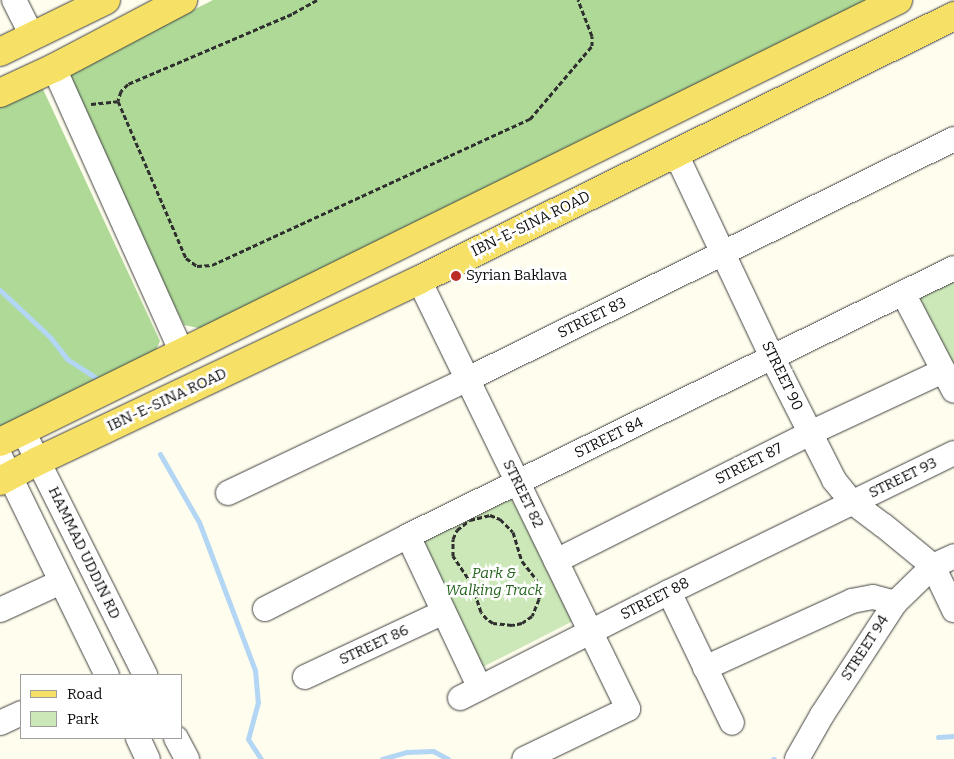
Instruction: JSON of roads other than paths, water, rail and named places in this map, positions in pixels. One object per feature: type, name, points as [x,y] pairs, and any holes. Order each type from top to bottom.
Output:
[{"type":"main road","points":[[0,52],[106,0]]},
{"type":"main road","points":[[112,0],[127,28]]},
{"type":"main road","points":[[0,92],[54,68],[183,0]]},
{"type":"main road","points":[[12,437],[898,0]]},
{"type":"main road","name":"IBN-E-SINA ROAD","points":[[3,471],[38,461],[419,280],[954,16]]},
{"type":"main road","points":[[272,308],[287,343]]},
{"type":"street","points":[[14,0],[32,36]]},
{"type":"street","points":[[54,68],[182,353]]},
{"type":"street","name":"STREET 83","points":[[228,494],[724,254],[954,138]]},
{"type":"street","name":"STREET 90","points":[[676,152],[773,359],[834,480],[852,502],[883,524],[933,566]]},
{"type":"street","name":"STREET 84","points":[[265,609],[408,536],[773,359],[954,268]]},
{"type":"street","name":"STREET 82","points":[[419,280],[628,709],[524,759]]},
{"type":"street","points":[[903,293],[949,381]]},
{"type":"street","name":"STREET 87","points":[[556,562],[810,433],[949,381]]},
{"type":"street","name":"HAMMAD UDDIN RD","points":[[12,437],[38,461],[141,667]]},
{"type":"street","name":"STREET 93","points":[[852,502],[954,453]]},
{"type":"street","points":[[3,471],[62,582],[104,674],[141,667]]},
{"type":"street","name":"STREET 88","points":[[444,612],[470,693],[590,631],[852,502]]},
{"type":"street","points":[[408,536],[444,612]]},
{"type":"street","name":"STREET 94","points":[[797,759],[822,715],[895,603],[933,566],[954,556]]},
{"type":"street","points":[[933,566],[954,610]]},
{"type":"street","points":[[0,610],[62,582]]},
{"type":"street","points":[[669,592],[732,723]]},
{"type":"street","points":[[705,668],[852,601],[873,597],[895,603]]},
{"type":"street","name":"STREET 86","points":[[305,677],[444,612]]},
{"type":"street","points":[[0,723],[20,713]]},
{"type":"street","points":[[138,739],[148,759]]},
{"type":"street","points":[[177,739],[187,759]]},
{"type":"waterway","points":[[0,290],[50,337],[67,359],[99,380]]},
{"type":"waterway","points":[[160,454],[199,522],[255,670],[258,702],[248,739],[261,759]]},
{"type":"waterway","points":[[938,737],[954,736]]},
{"type":"waterway","points":[[382,759],[407,752],[433,751],[448,759]]},
{"type":"place","name":"Syrian Baklava","points":[[456,276]]},
{"type":"park label","name":"Park & Walking Track","points":[[494,582]]}]
